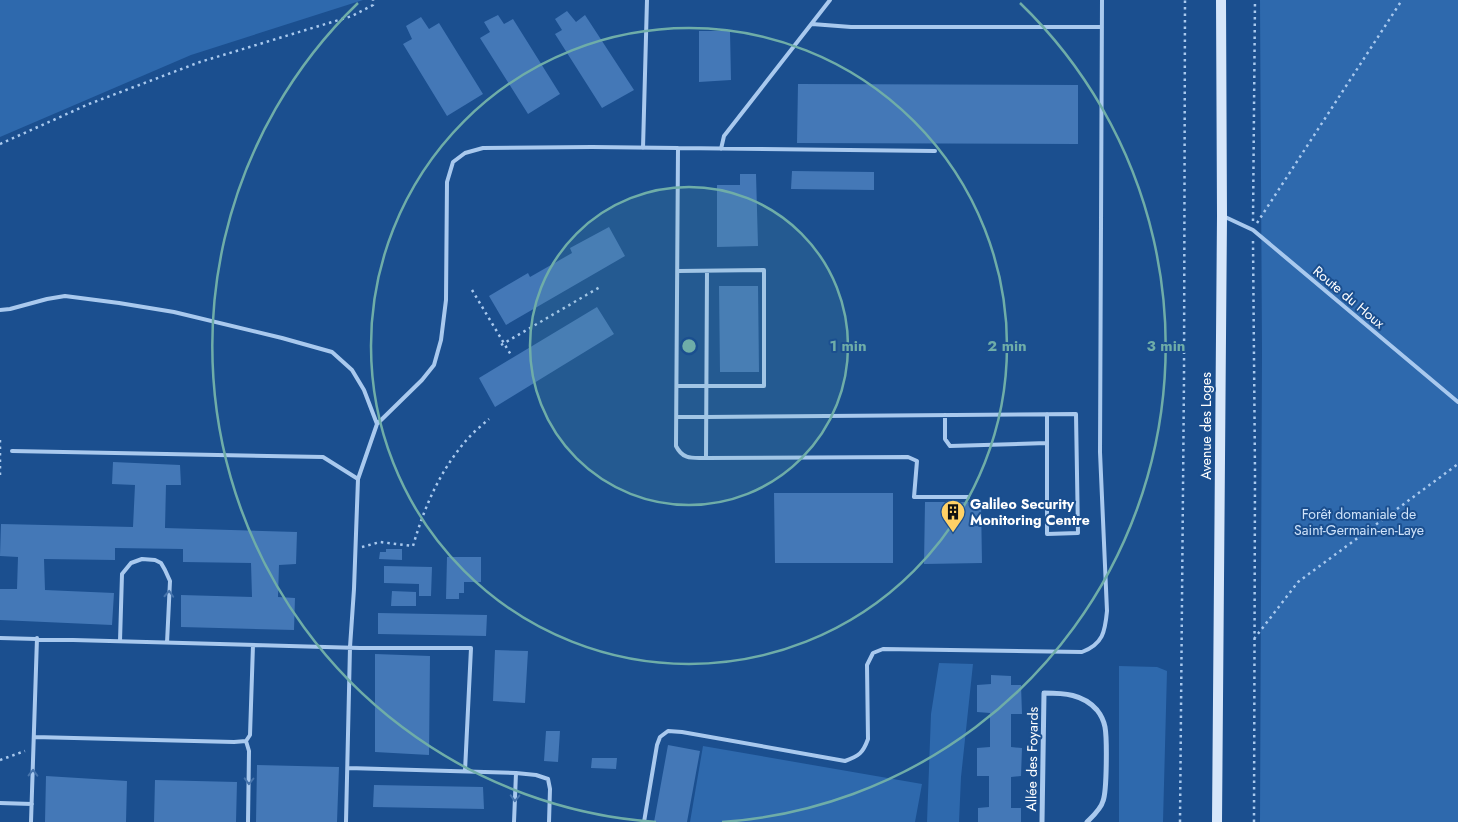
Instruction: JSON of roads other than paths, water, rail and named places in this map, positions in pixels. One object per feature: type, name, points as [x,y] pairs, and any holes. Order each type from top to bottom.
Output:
[{"type":"main road","name":"Avenue des Loges","points":[[1217,822],[1222,216],[1221,0]]},
{"type":"street","name":"Allée des Foyards","points":[[1042,822],[1044,693],[1076,695],[1097,710],[1102,719],[1105,728],[1106,786],[1103,801],[1095,814],[1087,822]]},
{"type":"lane","points":[[643,148],[646,0]]},
{"type":"lane","points":[[721,149],[724,136],[830,0]]},
{"type":"lane","points":[[644,822],[657,745],[660,737],[668,731],[845,761],[856,757],[864,750],[868,739],[867,665],[873,654],[883,648],[1082,652],[1091,648],[1101,639],[1106,626],[1107,611],[1100,452],[1102,0]]},
{"type":"lane","points":[[812,24],[851,27],[1102,26]]},
{"type":"lane","points":[[346,822],[350,647],[358,479],[377,424],[422,380],[434,364],[441,340],[446,300],[447,182],[453,162],[465,153],[483,148],[935,151]]},
{"type":"lane","points":[[678,148],[676,446],[680,453],[689,458],[908,456],[917,461],[914,498],[968,497]]},
{"type":"lane","name":"Route du Houx","points":[[1222,216],[1253,230],[1458,402]]},
{"type":"lane","points":[[677,386],[764,386],[764,270],[678,271]]},
{"type":"lane","points":[[706,458],[707,271]]},
{"type":"lane","points":[[0,310],[66,296],[174,312],[332,352],[352,370],[364,390],[377,424]]},
{"type":"lane","points":[[677,417],[706,417],[1047,414],[1076,414],[1078,533],[1047,534],[1047,414]]},
{"type":"lane","points":[[945,415],[945,439],[950,446],[1047,443]]},
{"type":"lane","points":[[12,451],[323,457],[358,479]]},
{"type":"lane","points":[[120,641],[122,574],[131,563],[148,559],[160,563],[166,570],[170,580],[167,642]]},
{"type":"lane","points":[[0,638],[253,645],[471,648],[465,771]]},
{"type":"lane","points":[[31,822],[37,638]]},
{"type":"lane","points":[[34,737],[246,741],[250,736],[253,645]]},
{"type":"lane","points":[[246,741],[250,751],[248,822]]},
{"type":"lane","points":[[348,768],[536,774],[548,779],[550,789],[549,822]]},
{"type":"lane","points":[[514,822],[516,773]]},
{"type":"lane","points":[[0,803],[32,804]]},
{"type":"place","name":"Galileo Security Monitoring Centre","points":[[953,533]]},
{"type":"park label","name":"Forêt domaniale de Saint-Germain-en-Laye","points":[[1359,522]]}]
